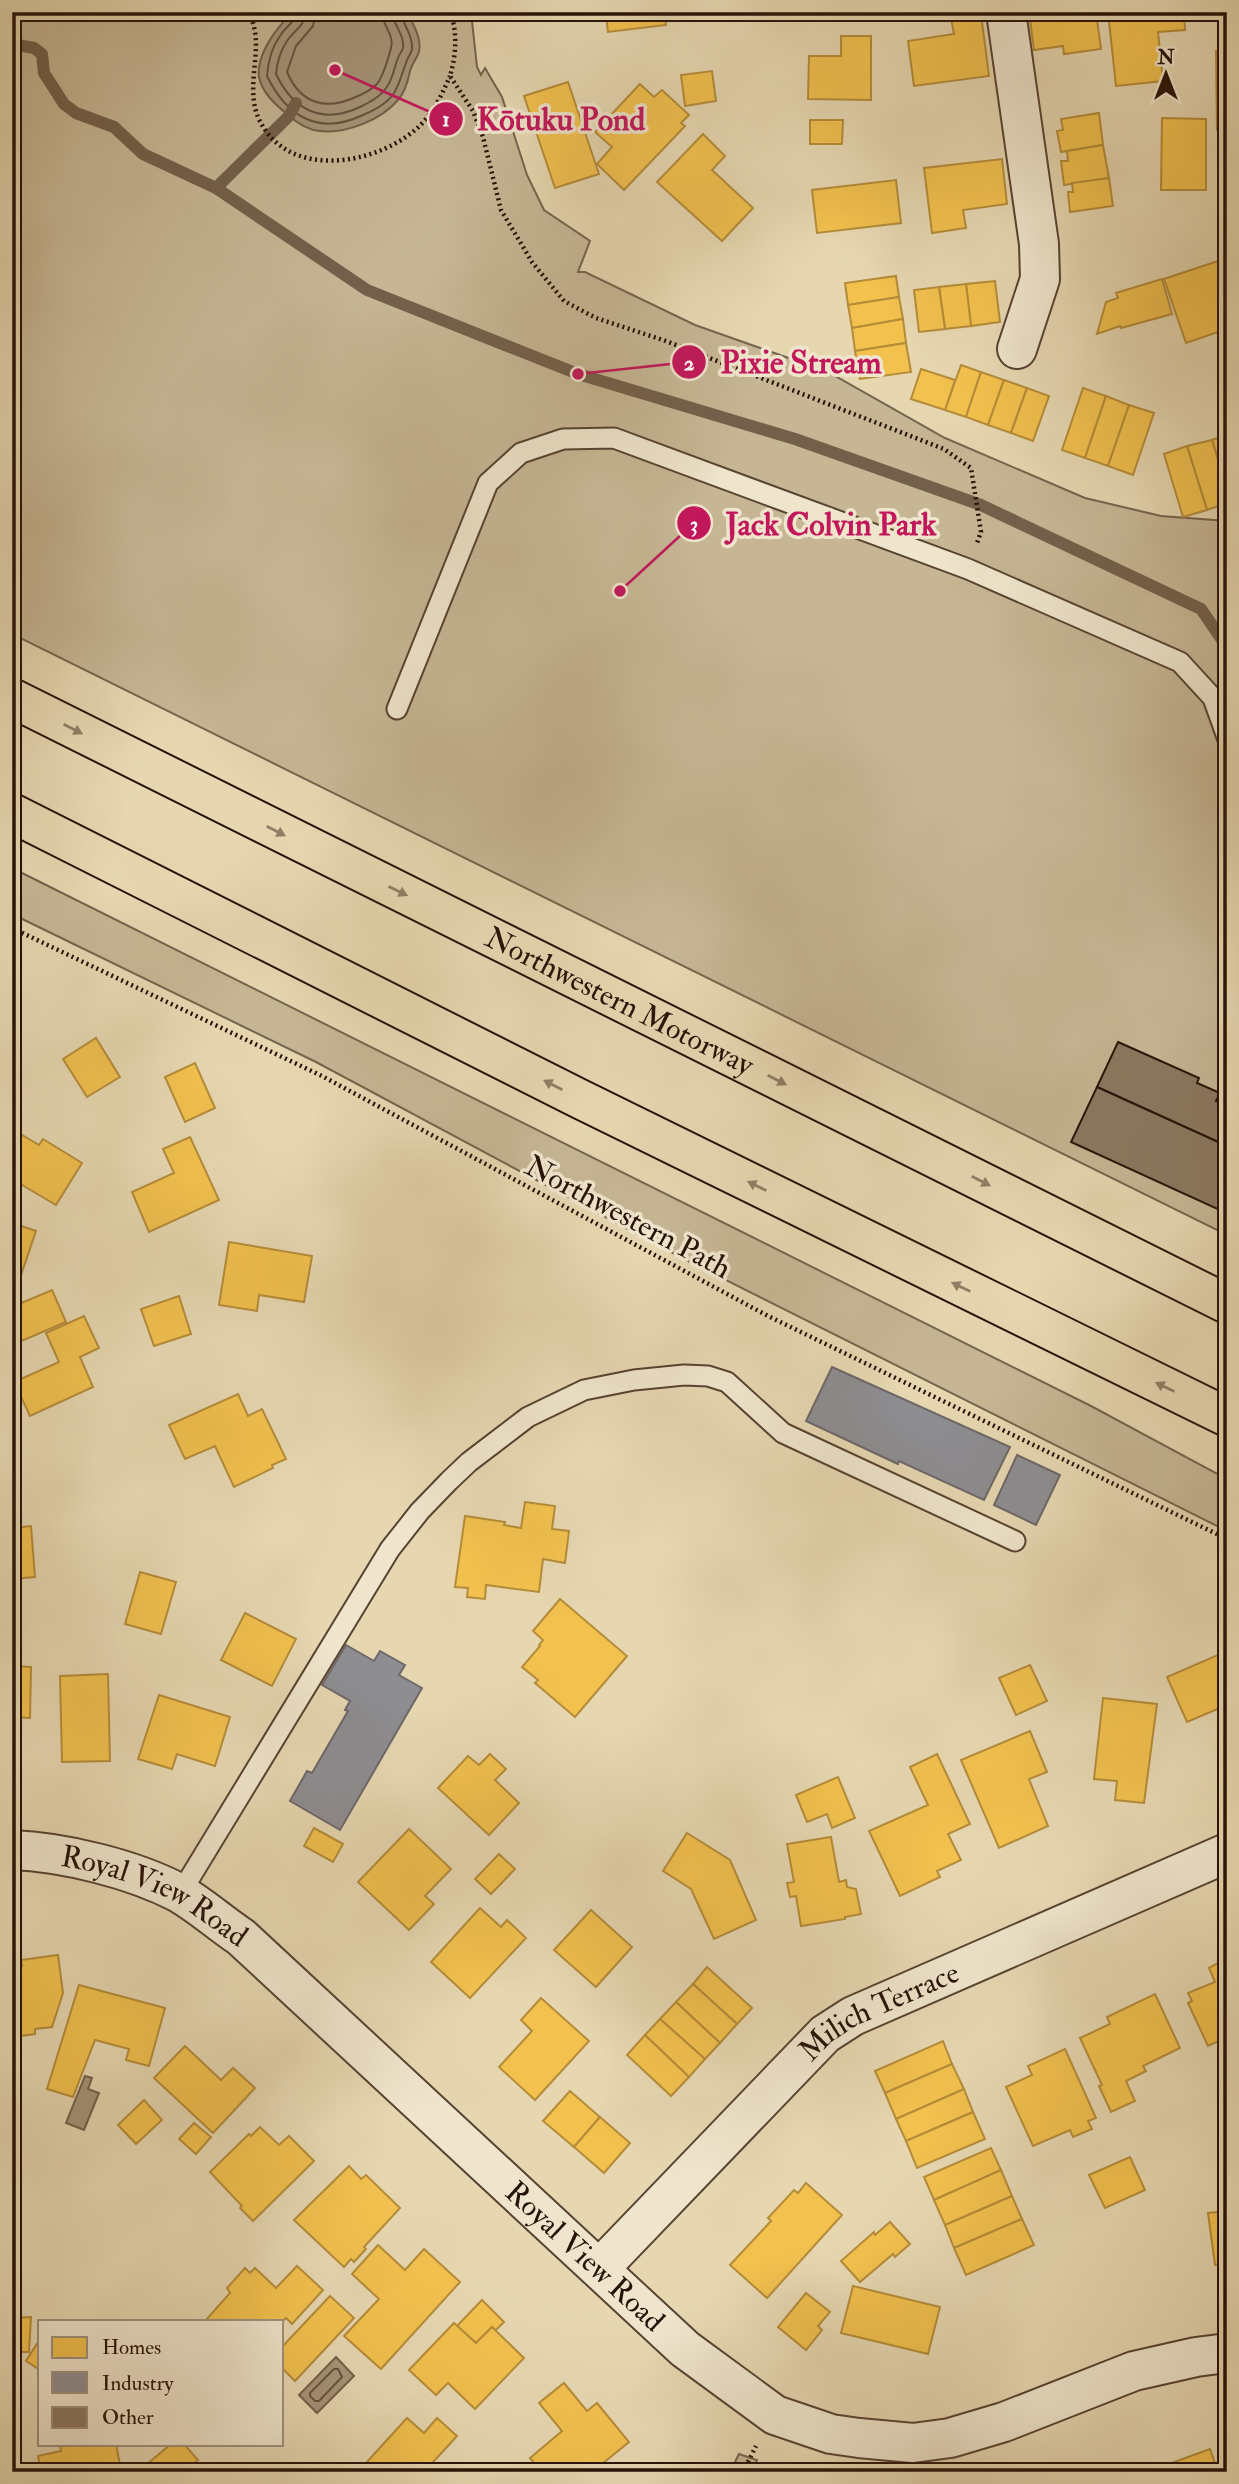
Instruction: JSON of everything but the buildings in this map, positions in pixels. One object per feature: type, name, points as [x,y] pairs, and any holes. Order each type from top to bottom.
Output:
[{"type":"highway","name":"Northwestern Motorway","points":[[12,698],[1220,1300]]},
{"type":"highway","points":[[12,813],[580,1099],[1227,1417]]},
{"type":"street","points":[[1006,12],[1039,244],[1040,279],[1017,349]]},
{"type":"street","name":"Royal View Road","points":[[12,1850],[58,1854],[159,1884],[180,1894],[241,1937],[685,2348],[775,2415],[831,2434],[859,2438],[913,2443],[950,2438],[1004,2422],[1134,2371],[1227,2353]]},
{"type":"street","name":"Milich Terrace","points":[[600,2268],[825,2034],[853,2016],[1227,1853]]},
{"type":"lane","points":[[397,709],[488,483],[521,453],[563,439],[614,438],[968,569],[1180,663],[1213,698],[1227,737]]},
{"type":"lane","points":[[180,1894],[390,1549],[420,1511],[469,1462],[508,1431],[528,1417],[584,1390],[614,1383],[672,1377],[715,1377],[733,1386],[783,1433],[1015,1541]]},
{"type":"path","points":[[248,12],[258,43],[254,60],[254,96],[258,117],[282,147],[298,156],[322,161],[366,158],[388,149],[417,129],[450,76],[455,55],[454,23],[450,12]]},
{"type":"path","points":[[450,76],[473,111],[483,137],[501,209],[532,261],[564,301],[596,318],[663,340],[944,449],[971,468],[981,532]]},
{"type":"path","name":"Northwestern Path","points":[[12,928],[322,1076],[768,1316],[1227,1539]]},
{"type":"path","points":[[743,2472],[759,2438]]},
{"type":"shaded area","points":[[12,12],[471,12],[477,67],[481,75],[485,68],[502,97],[527,175],[544,210],[590,241],[578,272],[585,272],[695,325],[828,372],[945,438],[1085,498],[1161,516],[1227,521],[1227,1235],[12,634]]},
{"type":"shaded area","points":[[12,868],[1091,1406],[1227,1479],[1227,1531],[684,1259],[316,1062],[12,914]]},
{"type":"shaded area","points":[[739,2454],[757,2460],[752,2472],[730,2472]]},
{"type":"water","points":[[293,12],[406,12],[416,31],[420,47],[403,94],[382,114],[352,128],[315,130],[302,126],[291,118],[266,93],[259,77],[259,68],[269,41]]},
{"type":"water","points":[[85,2076],[92,2078],[88,2089],[99,2093],[84,2130],[66,2123]]},
{"type":"water","points":[[336,2357],[354,2376],[317,2413],[299,2395]]},
{"type":"waterway","points":[[12,44],[34,48],[42,54],[44,73],[64,104],[76,113],[114,127],[143,154],[216,188],[367,290],[578,374],[795,439],[981,505],[1201,609],[1227,647]]},
{"type":"waterway","points":[[216,188],[289,116],[296,103]]},
{"type":"place","name":"Kōtuku Pond","points":[[335,70]]},
{"type":"place","name":"Pixie Stream","points":[[578,374]]},
{"type":"place","name":"Jack Colvin Park","points":[[620,591]]}]
